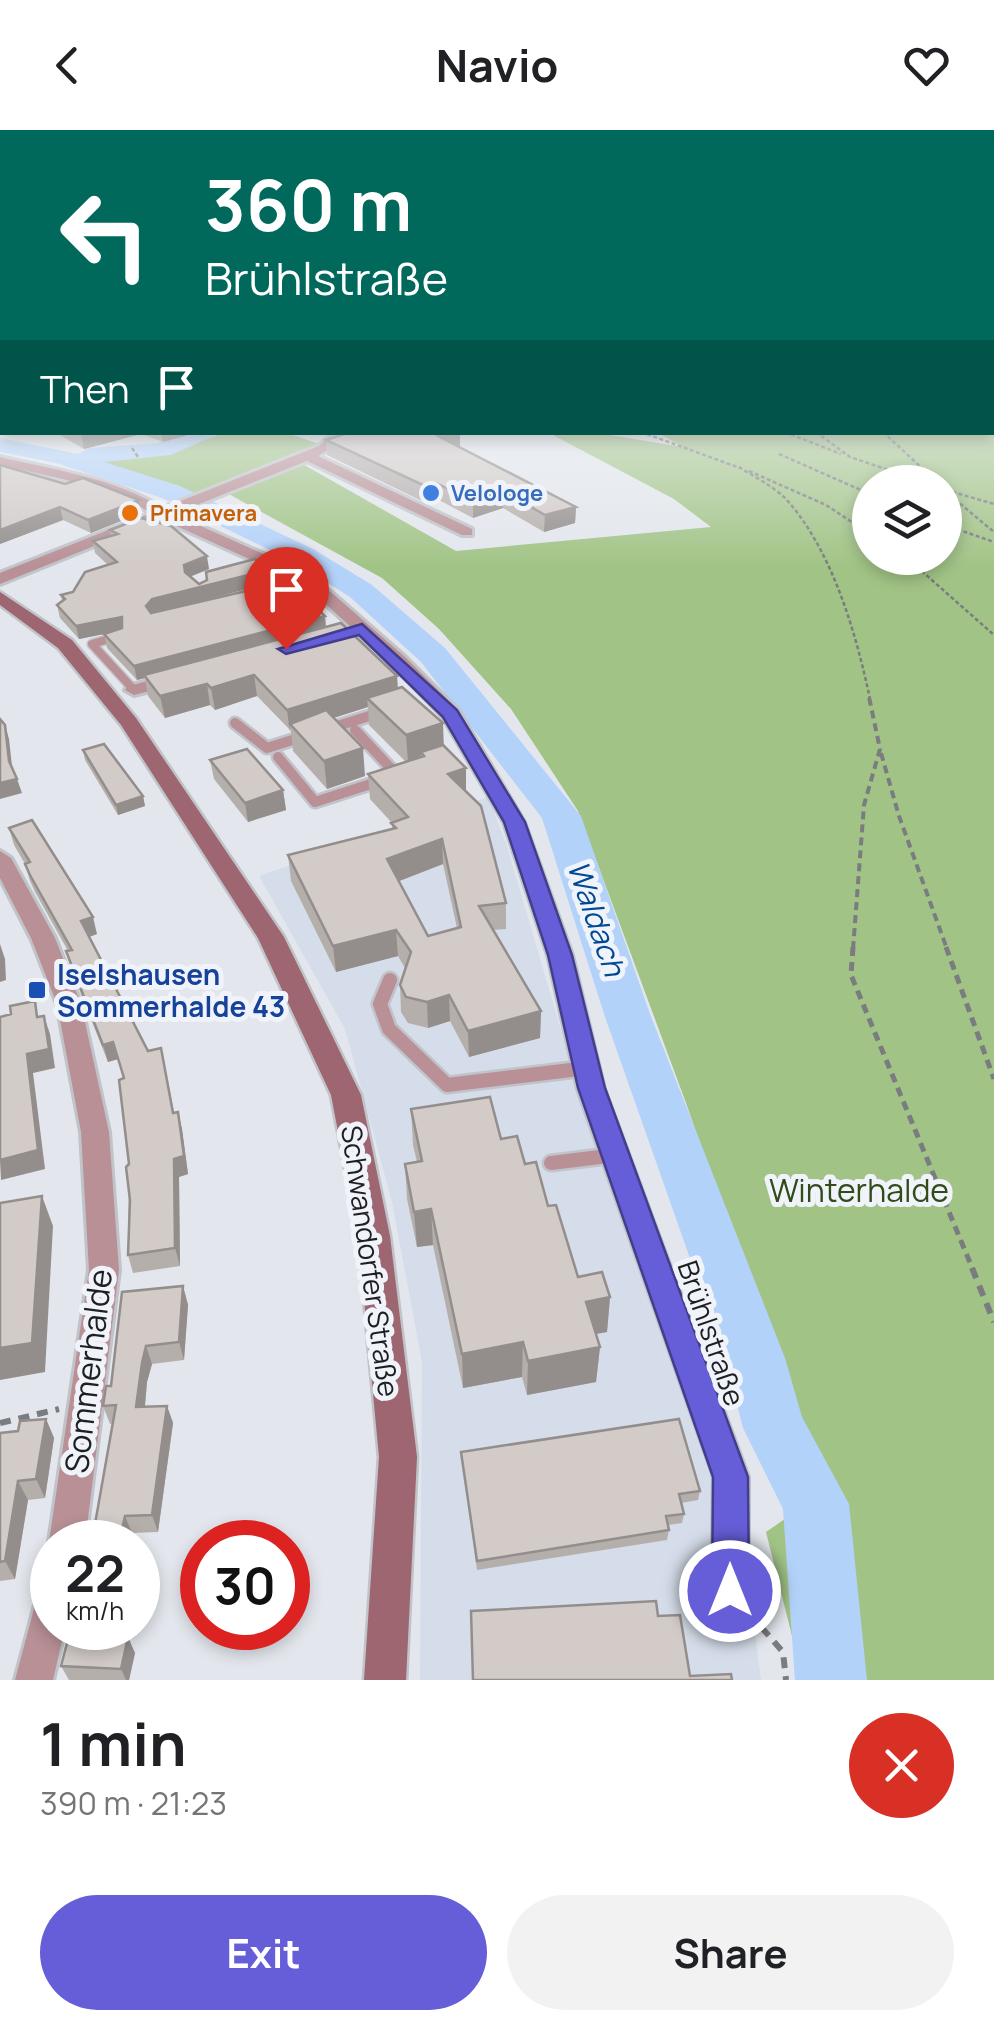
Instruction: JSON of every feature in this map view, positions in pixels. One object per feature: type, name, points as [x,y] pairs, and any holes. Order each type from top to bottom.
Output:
[{"type":"main road","name":"Schwandorfer Straße","points":[[0,597],[65,644],[130,722],[271,938],[346,1095],[374,1236],[398,1457],[385,1680]]},
{"type":"street","points":[[325,435],[334,440],[367,436]]},
{"type":"street","points":[[0,579],[324,450],[334,440]]},
{"type":"street","points":[[306,455],[467,532]]},
{"type":"street","name":"Brühlstraße","points":[[0,461],[131,495],[168,510],[263,563],[298,584],[424,698],[450,714],[463,754],[514,822],[560,955],[587,1068],[730,1477],[730,1591]]},
{"type":"street","points":[[134,690],[191,675]]},
{"type":"street","name":"Sommerhalde","points":[[0,858],[43,938],[68,1004],[95,1132],[104,1270],[70,1520]]},
{"type":"street","points":[[34,1680],[41,1650]]},
{"type":"lane","points":[[120,636],[92,644],[134,690]]},
{"type":"lane","points":[[235,723],[267,748],[396,707]]},
{"type":"lane","points":[[355,730],[398,776]]},
{"type":"lane","points":[[278,758],[315,802],[416,770]]},
{"type":"lane","points":[[390,980],[380,1004],[389,1028],[447,1085],[587,1068]]},
{"type":"lane","points":[[552,1164],[616,1155]]},
{"type":"path","points":[[651,435],[739,467],[826,505],[852,522]]},
{"type":"path","points":[[793,435],[874,465]]},
{"type":"path","points":[[820,435],[850,457]]},
{"type":"path","points":[[886,435],[919,465]]},
{"type":"path","points":[[132,448],[138,457]]},
{"type":"path","points":[[780,454],[852,486]]},
{"type":"path","points":[[739,467],[784,497],[816,547],[855,628],[880,749],[899,816],[994,1079]]},
{"type":"path","points":[[962,495],[994,504]]},
{"type":"path","points":[[962,505],[994,532]]},
{"type":"path","points":[[962,530],[994,542]]},
{"type":"path","points":[[926,575],[994,634]]},
{"type":"path","points":[[880,749],[864,805],[851,974],[994,1322]]},
{"type":"path","points":[[0,1424],[85,1402]]},
{"type":"path","points":[[730,1591],[783,1652],[786,1680]]},
{"type":"shaded area","points":[[488,797],[507,846],[569,1057],[749,1586],[761,1680],[420,1680],[422,1362],[392,1202],[345,1029],[259,876]]},
{"type":"green space","points":[[218,435],[293,435],[319,444],[193,496],[83,463],[166,454]]},
{"type":"green space","name":"Winterhalde","points":[[553,435],[609,435],[683,447],[662,435],[994,435],[994,1680],[803,1680],[766,1532],[828,1489],[798,1427],[686,1103],[578,811],[511,709],[439,629],[382,578],[225,492],[299,462],[456,551],[711,527],[674,499]]},
{"type":"building","points":[[342,435],[441,435],[438,436],[576,507],[545,515],[503,491],[473,501],[436,483],[425,486],[326,440]]},
{"type":"building","points":[[0,465],[65,484],[83,478],[139,500],[88,520],[60,507],[0,530]]},
{"type":"building","points":[[141,518],[171,526],[207,556],[184,565],[185,572],[199,584],[207,580],[206,572],[255,559],[268,570],[152,599],[146,606],[151,613],[289,581],[325,616],[134,666],[104,634],[122,628],[122,617],[76,626],[57,605],[65,599],[61,595],[73,592],[85,572],[117,562],[93,541],[118,534],[110,530]]},
{"type":"building","points":[[341,623],[397,676],[287,710],[254,675],[211,688],[207,684],[160,696],[144,675]]},
{"type":"building","points":[[402,687],[443,723],[406,735],[367,698]]},
{"type":"building","points":[[326,710],[363,748],[324,761],[290,724]]},
{"type":"building","points":[[0,719],[5,725],[9,761],[17,779],[0,783]]},
{"type":"building","points":[[104,744],[143,796],[116,805],[83,750]]},
{"type":"building","points":[[443,745],[466,768],[448,774],[481,806],[506,903],[479,906],[541,1011],[468,1031],[449,995],[427,1002],[406,997],[400,985],[411,952],[396,930],[333,946],[288,855],[396,828],[391,823],[408,817],[368,774],[424,756],[421,752]],"holes":[[[442,839],[461,927],[428,936],[387,859]]]},
{"type":"building","points":[[247,749],[283,790],[245,803],[210,760]]},
{"type":"building","points":[[32,820],[93,917],[81,921],[148,1051],[161,1048],[173,1113],[178,1112],[184,1156],[174,1159],[175,1248],[128,1255],[129,1164],[119,1080],[124,1078],[113,1042],[103,1045],[66,951],[72,950],[30,875],[25,864],[30,862],[9,828]]},
{"type":"building","points":[[35,1001],[37,1017],[44,1016],[49,1049],[27,1054],[38,1150],[0,1160],[0,1017],[11,1014],[10,1006]]},
{"type":"building","points":[[490,1097],[501,1139],[517,1136],[525,1164],[536,1162],[548,1206],[556,1205],[578,1277],[602,1272],[610,1297],[586,1302],[600,1347],[528,1361],[523,1342],[462,1354],[431,1209],[414,1212],[405,1164],[422,1161],[411,1109]]},
{"type":"building","points":[[42,1196],[32,1343],[0,1348],[0,1203]]},
{"type":"building","points":[[183,1286],[179,1342],[146,1346],[142,1363],[136,1407],[167,1406],[152,1515],[96,1520],[116,1405],[103,1406],[106,1386],[111,1386],[122,1292]]},
{"type":"building","points":[[46,1419],[36,1479],[18,1481],[5,1561],[0,1562],[0,1433],[18,1431],[20,1421]]},
{"type":"building","points":[[679,1419],[700,1491],[679,1494],[684,1514],[666,1516],[669,1530],[477,1561],[461,1452]]},
{"type":"building","points":[[656,1601],[658,1616],[680,1615],[690,1676],[731,1674],[732,1680],[473,1680],[471,1611]]},
{"type":"building","points":[[65,1650],[125,1650],[121,1669],[61,1666]]},
{"type":"waterway","points":[[89,456],[162,450],[202,435]]},
{"type":"waterway","name":"Waldach","points":[[0,445],[61,457],[171,492],[303,555],[361,591],[433,655],[561,816],[627,1014],[755,1358],[774,1428],[816,1504],[831,1680]]},
{"type":"place","name":"Velologe","points":[[431,493]]},
{"type":"place","name":"Primavera","points":[[130,513]]},
{"type":"place","name":"Iselshausen Sommerhalde 43","points":[[37,990]]},
{"type":"route","points":[[286,649],[362,629],[450,714],[514,822],[560,955],[592,1088],[730,1477],[730,1591]]}]
